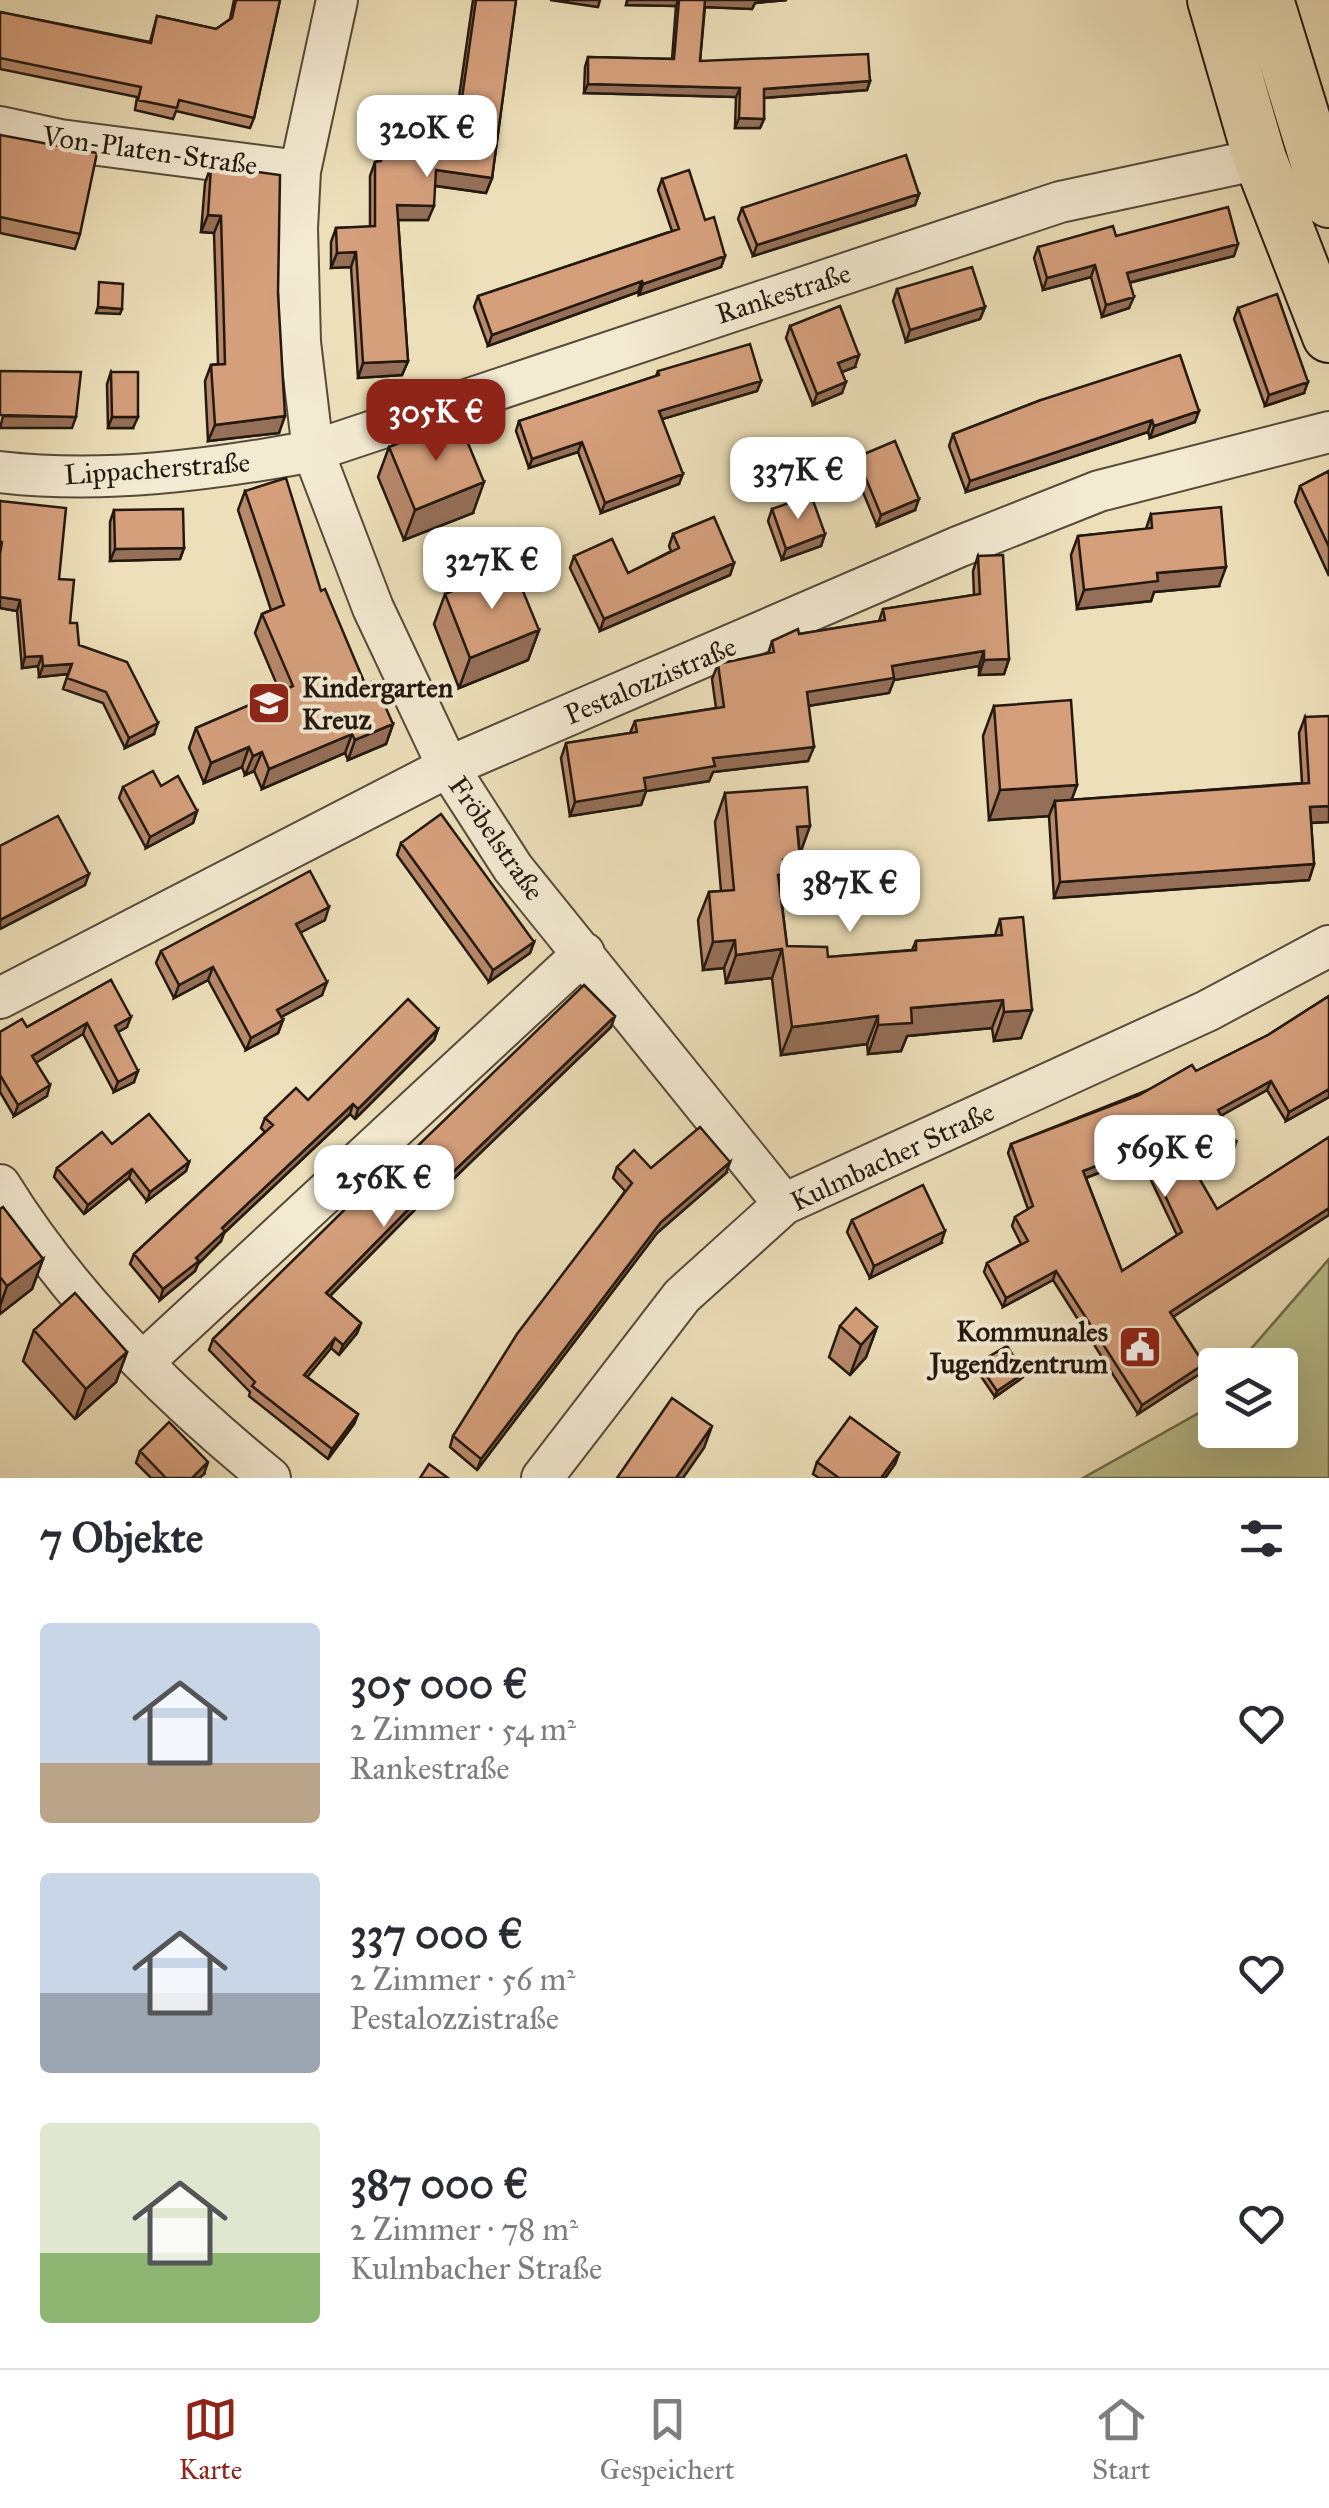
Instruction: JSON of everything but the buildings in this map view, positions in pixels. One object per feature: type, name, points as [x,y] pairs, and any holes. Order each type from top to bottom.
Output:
[{"type":"main road","points":[[1214,0],[1260,160],[1329,336]]},
{"type":"main road","points":[[1267,0],[1329,201]]},
{"type":"street","name":"Fröbelstraße","points":[[337,0],[300,171],[300,342],[313,451],[373,608],[448,767],[513,868],[784,1204]]},
{"type":"street","name":"Von-Platen-Straße","points":[[0,128],[60,140],[300,171]]},
{"type":"street","name":"Rankestraße","points":[[313,451],[1060,202],[1260,160]]},
{"type":"street","name":"Pestalozzistraße","points":[[0,998],[448,767],[958,547],[1100,492],[1329,432]]},
{"type":"street","name":"Lippacherstraße","points":[[0,472],[88,477],[233,466],[313,451]]},
{"type":"street","name":"Kulmbacher Straße","points":[[542,1478],[682,1296],[784,1204],[1208,1011],[1329,946]]},
{"type":"street","points":[[143,1362],[584,953]]},
{"type":"street","points":[[0,1185],[72,1284],[143,1362],[222,1440],[270,1478]]},
{"type":"green space","points":[[1329,1259],[1329,1478],[1083,1478],[1198,1414],[1198,1448],[1298,1448],[1298,1348],[1252,1348]]},
{"type":"place","name":"Kindergarten Kreuz","points":[[269,703]]},
{"type":"place","name":"Kommunales Jugendzentrum","points":[[1140,1347]]}]
